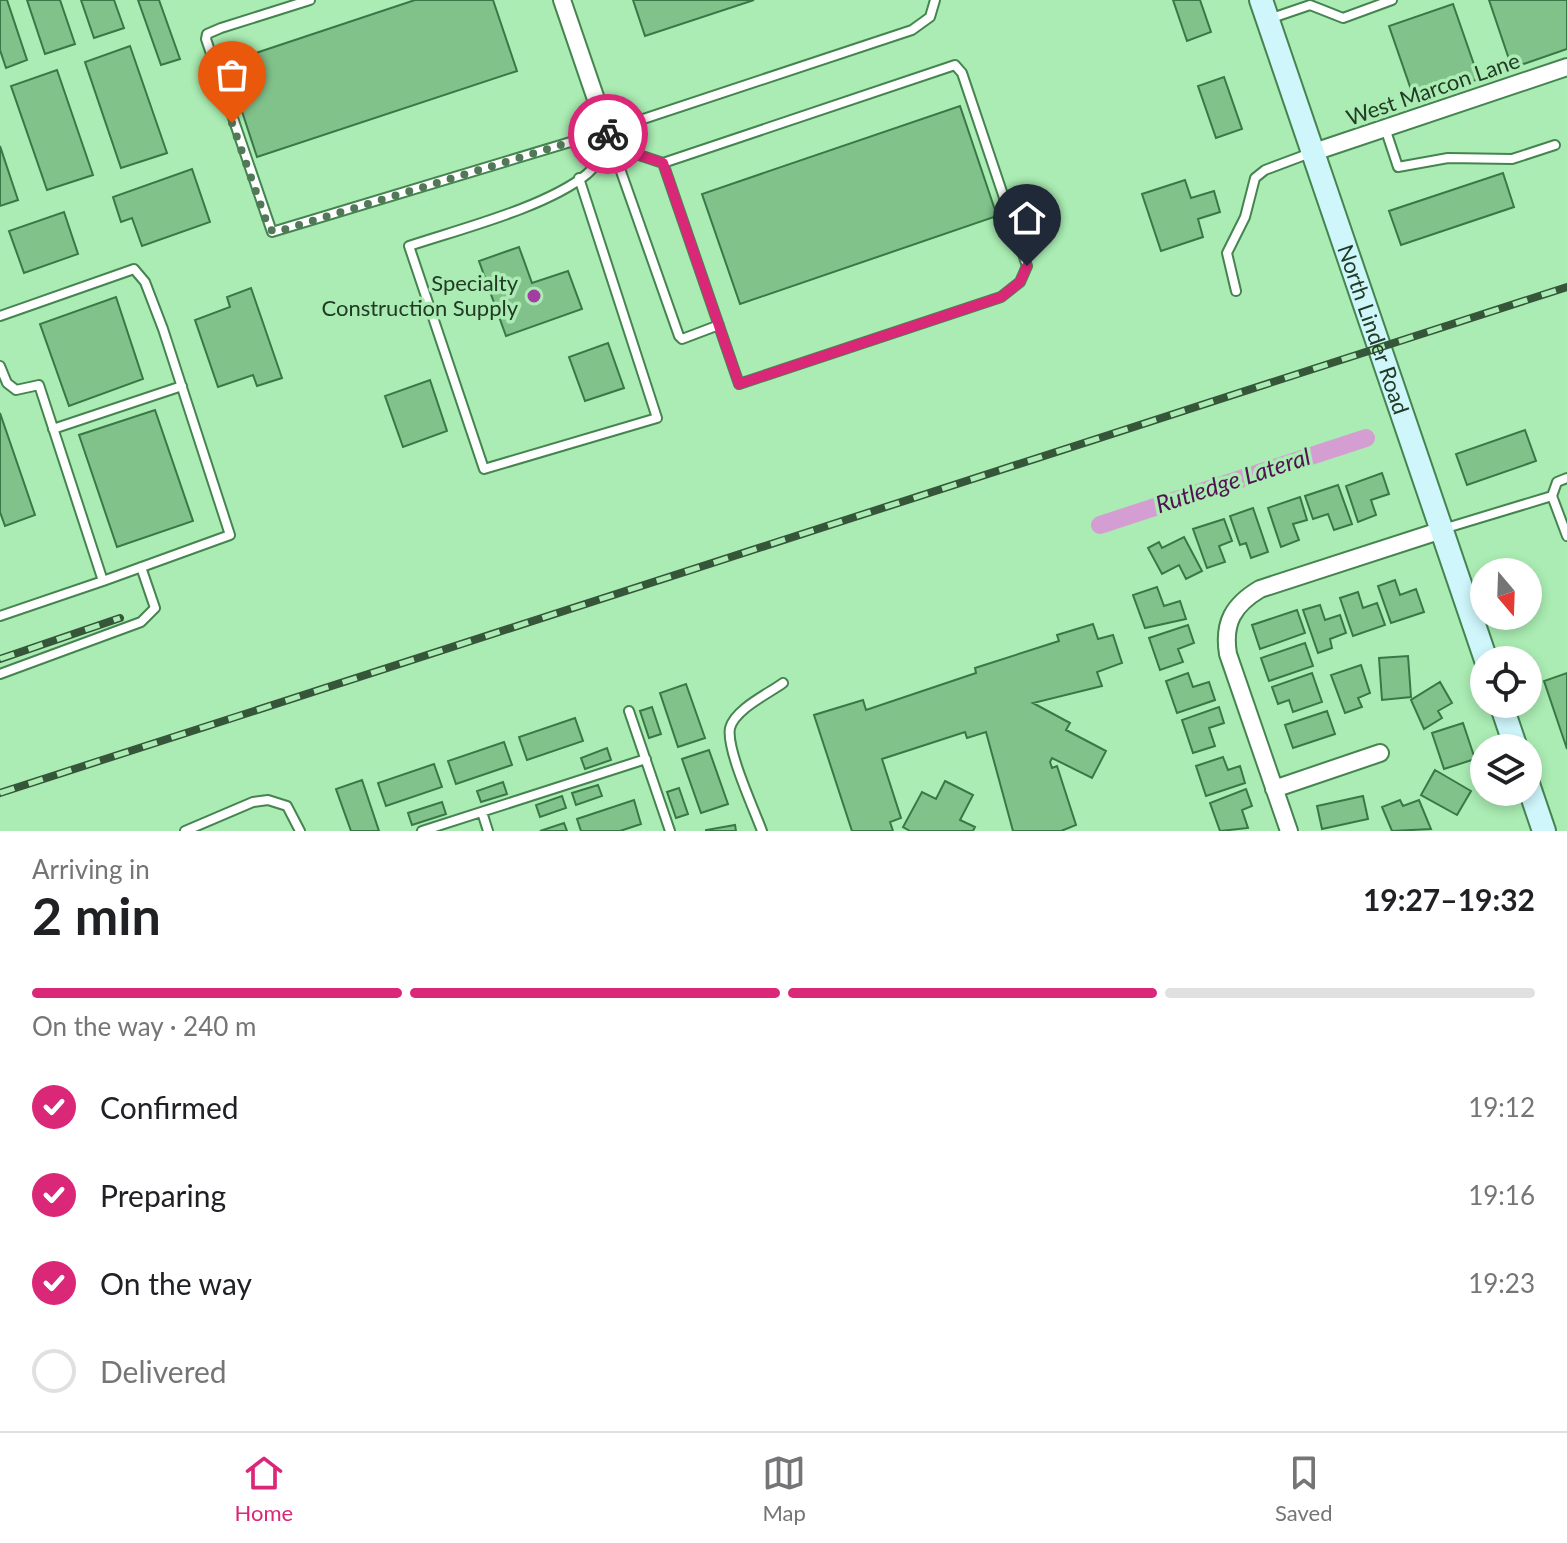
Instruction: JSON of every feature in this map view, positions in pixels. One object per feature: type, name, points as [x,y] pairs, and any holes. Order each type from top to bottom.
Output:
[{"type":"main road","name":"North Linder Road","points":[[1265,10],[1481,646]]},
{"type":"main road","points":[[1535,806],[1544,831]]},
{"type":"street","points":[[562,0],[609,138]]},
{"type":"street","name":"West Marcon Lane","points":[[1314,152],[1567,67]]},
{"type":"street","points":[[1289,831],[1228,654],[1225,635],[1230,615],[1242,600],[1260,589],[1442,530]]},
{"type":"street","points":[[1274,789],[1380,753]]},
{"type":"lane","points":[[310,0],[213,31],[206,39],[272,232],[609,138],[912,30],[930,17],[935,0]]},
{"type":"lane","points":[[1265,10],[1310,5],[1343,18],[1392,0]]},
{"type":"lane","points":[[609,138],[663,163],[946,65],[955,65],[962,73],[1027,266],[1020,282],[1001,297],[739,384],[663,163]]},
{"type":"lane","points":[[1385,128],[1398,167],[1448,158],[1512,159],[1555,145]]},
{"type":"lane","points":[[579,178],[657,418],[484,469],[409,246],[552,195],[579,178],[609,138]]},
{"type":"lane","points":[[609,138],[679,336],[682,339],[719,325]]},
{"type":"lane","points":[[1236,291],[1227,253],[1245,217],[1255,178],[1265,170],[1314,152]]},
{"type":"lane","points":[[0,316],[134,269],[145,282],[230,535],[0,616]]},
{"type":"lane","points":[[0,366],[7,383],[16,390],[39,385],[103,581]]},
{"type":"lane","points":[[53,429],[182,386]]},
{"type":"lane","points":[[1567,478],[1557,482],[1552,496],[1567,536]]},
{"type":"lane","points":[[1442,530],[1552,496]]},
{"type":"lane","points":[[0,674],[141,622],[155,608],[141,567]]},
{"type":"lane","points":[[762,831],[731,743],[730,727],[739,714],[783,683]]},
{"type":"lane","points":[[629,711],[670,831]]},
{"type":"lane","points":[[422,831],[646,759]]},
{"type":"lane","points":[[185,831],[225,813],[268,800],[287,806],[300,831]]},
{"type":"lane","points":[[482,812],[488,831]]},
{"type":"building","points":[[0,0],[7,0],[27,60],[6,68],[0,50]]},
{"type":"building","points":[[27,0],[60,0],[75,44],[45,54]]},
{"type":"building","points":[[81,0],[114,0],[124,28],[94,38]]},
{"type":"building","points":[[138,0],[159,0],[180,59],[161,65]]},
{"type":"building","points":[[415,0],[493,0],[517,71],[257,157],[226,63]]},
{"type":"building","points":[[633,0],[754,0],[645,36]]},
{"type":"building","points":[[1173,0],[1200,0],[1211,32],[1187,41]]},
{"type":"building","points":[[1489,0],[1567,0],[1567,49],[1512,68]]},
{"type":"building","points":[[1453,4],[1479,79],[1415,101],[1389,26]]},
{"type":"building","points":[[130,46],[167,153],[121,168],[85,62]]},
{"type":"building","points":[[57,70],[93,175],[47,190],[11,86]]},
{"type":"building","points":[[1224,77],[1242,129],[1216,138],[1198,86]]},
{"type":"building","points":[[960,106],[997,216],[740,304],[702,194]]},
{"type":"building","points":[[0,146],[18,200],[0,206]]},
{"type":"building","points":[[192,169],[210,222],[142,246],[132,218],[121,222],[113,197]]},
{"type":"building","points":[[1503,173],[1514,207],[1401,245],[1389,211]]},
{"type":"building","points":[[1185,180],[1191,198],[1214,191],[1220,212],[1198,219],[1203,237],[1161,251],[1142,194]]},
{"type":"building","points":[[64,212],[78,254],[24,273],[9,231]]},
{"type":"building","name":"Specialty Construction Supply","points":[[519,247],[532,283],[568,271],[582,309],[506,336],[479,261]]},
{"type":"building","points":[[251,288],[282,378],[257,386],[253,375],[218,387],[195,320],[230,307],[227,297]]},
{"type":"building","points":[[116,297],[143,379],[69,406],[40,324]]},
{"type":"building","points":[[608,343],[624,388],[585,401],[569,357]]},
{"type":"building","points":[[430,380],[447,431],[403,447],[385,396]]},
{"type":"building","points":[[155,410],[193,521],[117,547],[79,435]]},
{"type":"building","points":[[0,413],[35,515],[5,526],[0,512]]},
{"type":"building","points":[[1525,430],[1536,461],[1467,485],[1456,454]]},
{"type":"building","points":[[1382,473],[1389,494],[1371,500],[1376,515],[1358,522],[1346,486]]},
{"type":"building","points":[[1338,485],[1352,524],[1334,530],[1328,514],[1313,519],[1305,496]]},
{"type":"building","points":[[1300,497],[1307,520],[1293,524],[1299,540],[1281,547],[1268,508]]},
{"type":"building","points":[[1253,508],[1268,552],[1251,558],[1246,543],[1240,545],[1230,516]]},
{"type":"building","points":[[1224,519],[1232,541],[1219,546],[1225,562],[1207,568],[1193,529]]},
{"type":"building","points":[[1184,537],[1202,571],[1186,579],[1179,565],[1162,574],[1148,548],[1159,542],[1162,548]]},
{"type":"building","points":[[1395,580],[1400,595],[1416,589],[1424,612],[1391,623],[1378,586]]},
{"type":"building","points":[[1157,587],[1164,606],[1180,601],[1186,619],[1145,628],[1133,595]]},
{"type":"building","points":[[1358,592],[1363,608],[1377,603],[1385,625],[1353,636],[1340,598]]},
{"type":"building","points":[[1320,605],[1325,620],[1340,615],[1346,633],[1330,639],[1332,648],[1318,653],[1303,610]]},
{"type":"building","points":[[1297,610],[1305,633],[1260,649],[1252,625]]},
{"type":"building","points":[[1093,624],[1098,639],[1113,635],[1122,663],[1097,672],[1102,686],[1033,703],[1070,723],[1066,730],[1106,751],[1092,778],[1052,758],[1050,762],[1052,768],[1057,766],[1076,825],[1061,831],[1013,831],[986,732],[967,738],[965,732],[882,759],[901,818],[890,822],[893,831],[852,831],[814,715],[863,700],[866,710],[976,673],[975,668],[1059,641],[1057,635]]},
{"type":"building","points":[[1188,625],[1194,643],[1178,649],[1183,662],[1160,670],[1149,638]]},
{"type":"building","points":[[1305,643],[1313,666],[1269,681],[1261,658]]},
{"type":"building","points":[[1408,656],[1411,697],[1382,700],[1379,658]]},
{"type":"building","points":[[1361,665],[1370,693],[1358,698],[1362,707],[1345,713],[1331,675]]},
{"type":"building","points":[[1188,673],[1193,687],[1209,682],[1215,700],[1177,713],[1166,681]]},
{"type":"building","points":[[1312,673],[1322,702],[1293,712],[1289,700],[1278,704],[1272,687]]},
{"type":"building","points":[[1567,673],[1567,749],[1544,681]]},
{"type":"building","points":[[1440,682],[1452,703],[1438,711],[1442,718],[1424,729],[1411,700]]},
{"type":"building","points":[[686,684],[705,738],[678,747],[660,693]]},
{"type":"building","points":[[652,707],[661,734],[649,738],[640,711]]},
{"type":"building","points":[[1219,707],[1224,723],[1209,728],[1215,746],[1193,753],[1182,720]]},
{"type":"building","points":[[1327,711],[1335,734],[1293,748],[1285,725]]},
{"type":"building","points":[[575,718],[583,741],[527,760],[519,737]]},
{"type":"building","points":[[1463,723],[1470,744],[1470,761],[1444,769],[1432,733]]},
{"type":"building","points":[[504,742],[512,765],[456,784],[448,761]]},
{"type":"building","points":[[607,748],[611,760],[585,769],[581,758]]},
{"type":"building","points":[[709,750],[728,804],[701,813],[682,759]]},
{"type":"building","points":[[1223,757],[1228,770],[1240,766],[1245,783],[1206,796],[1196,766]]},
{"type":"building","points":[[434,764],[442,787],[386,806],[378,783]]},
{"type":"building","points":[[1435,770],[1470,790],[1457,815],[1421,795]]},
{"type":"building","points":[[362,780],[379,831],[351,831],[336,789]]},
{"type":"building","points":[[945,781],[973,795],[960,820],[975,827],[973,831],[910,831],[903,827],[922,792],[936,799]]},
{"type":"building","points":[[503,782],[507,794],[481,802],[477,791]]},
{"type":"building","points":[[598,785],[602,796],[576,805],[572,793]]},
{"type":"building","points":[[679,788],[688,814],[676,818],[667,792]]},
{"type":"building","points":[[1246,789],[1252,806],[1242,810],[1248,828],[1220,831],[1210,803]]},
{"type":"building","points":[[562,796],[566,808],[540,817],[536,805]]},
{"type":"building","points":[[1363,796],[1368,819],[1322,829],[1317,806]]},
{"type":"building","points":[[634,800],[641,824],[620,831],[581,831],[577,819]]},
{"type":"building","points":[[1400,800],[1403,806],[1419,800],[1431,829],[1392,831],[1382,807]]},
{"type":"building","points":[[442,802],[446,814],[412,825],[408,813]]},
{"type":"building","points":[[564,823],[567,831],[540,831]]},
{"type":"building","points":[[735,825],[736,831],[706,831],[706,830]]},
{"type":"waterway","name":"Rutledge Lateral","points":[[1100,525],[1366,438]]},
{"type":"railway","points":[[0,793],[1567,287]]},
{"type":"railway","points":[[0,659],[120,618]]},
{"type":"way so far","points":[[232,123],[272,232],[558,143],[607,131],[608,134]]},
{"type":"place","name":"Specialty Construction Supply","points":[[534,296]]},
{"type":"route","points":[[608,134],[612,146],[663,163],[739,384],[1001,297],[1020,282],[1027,266]]}]
